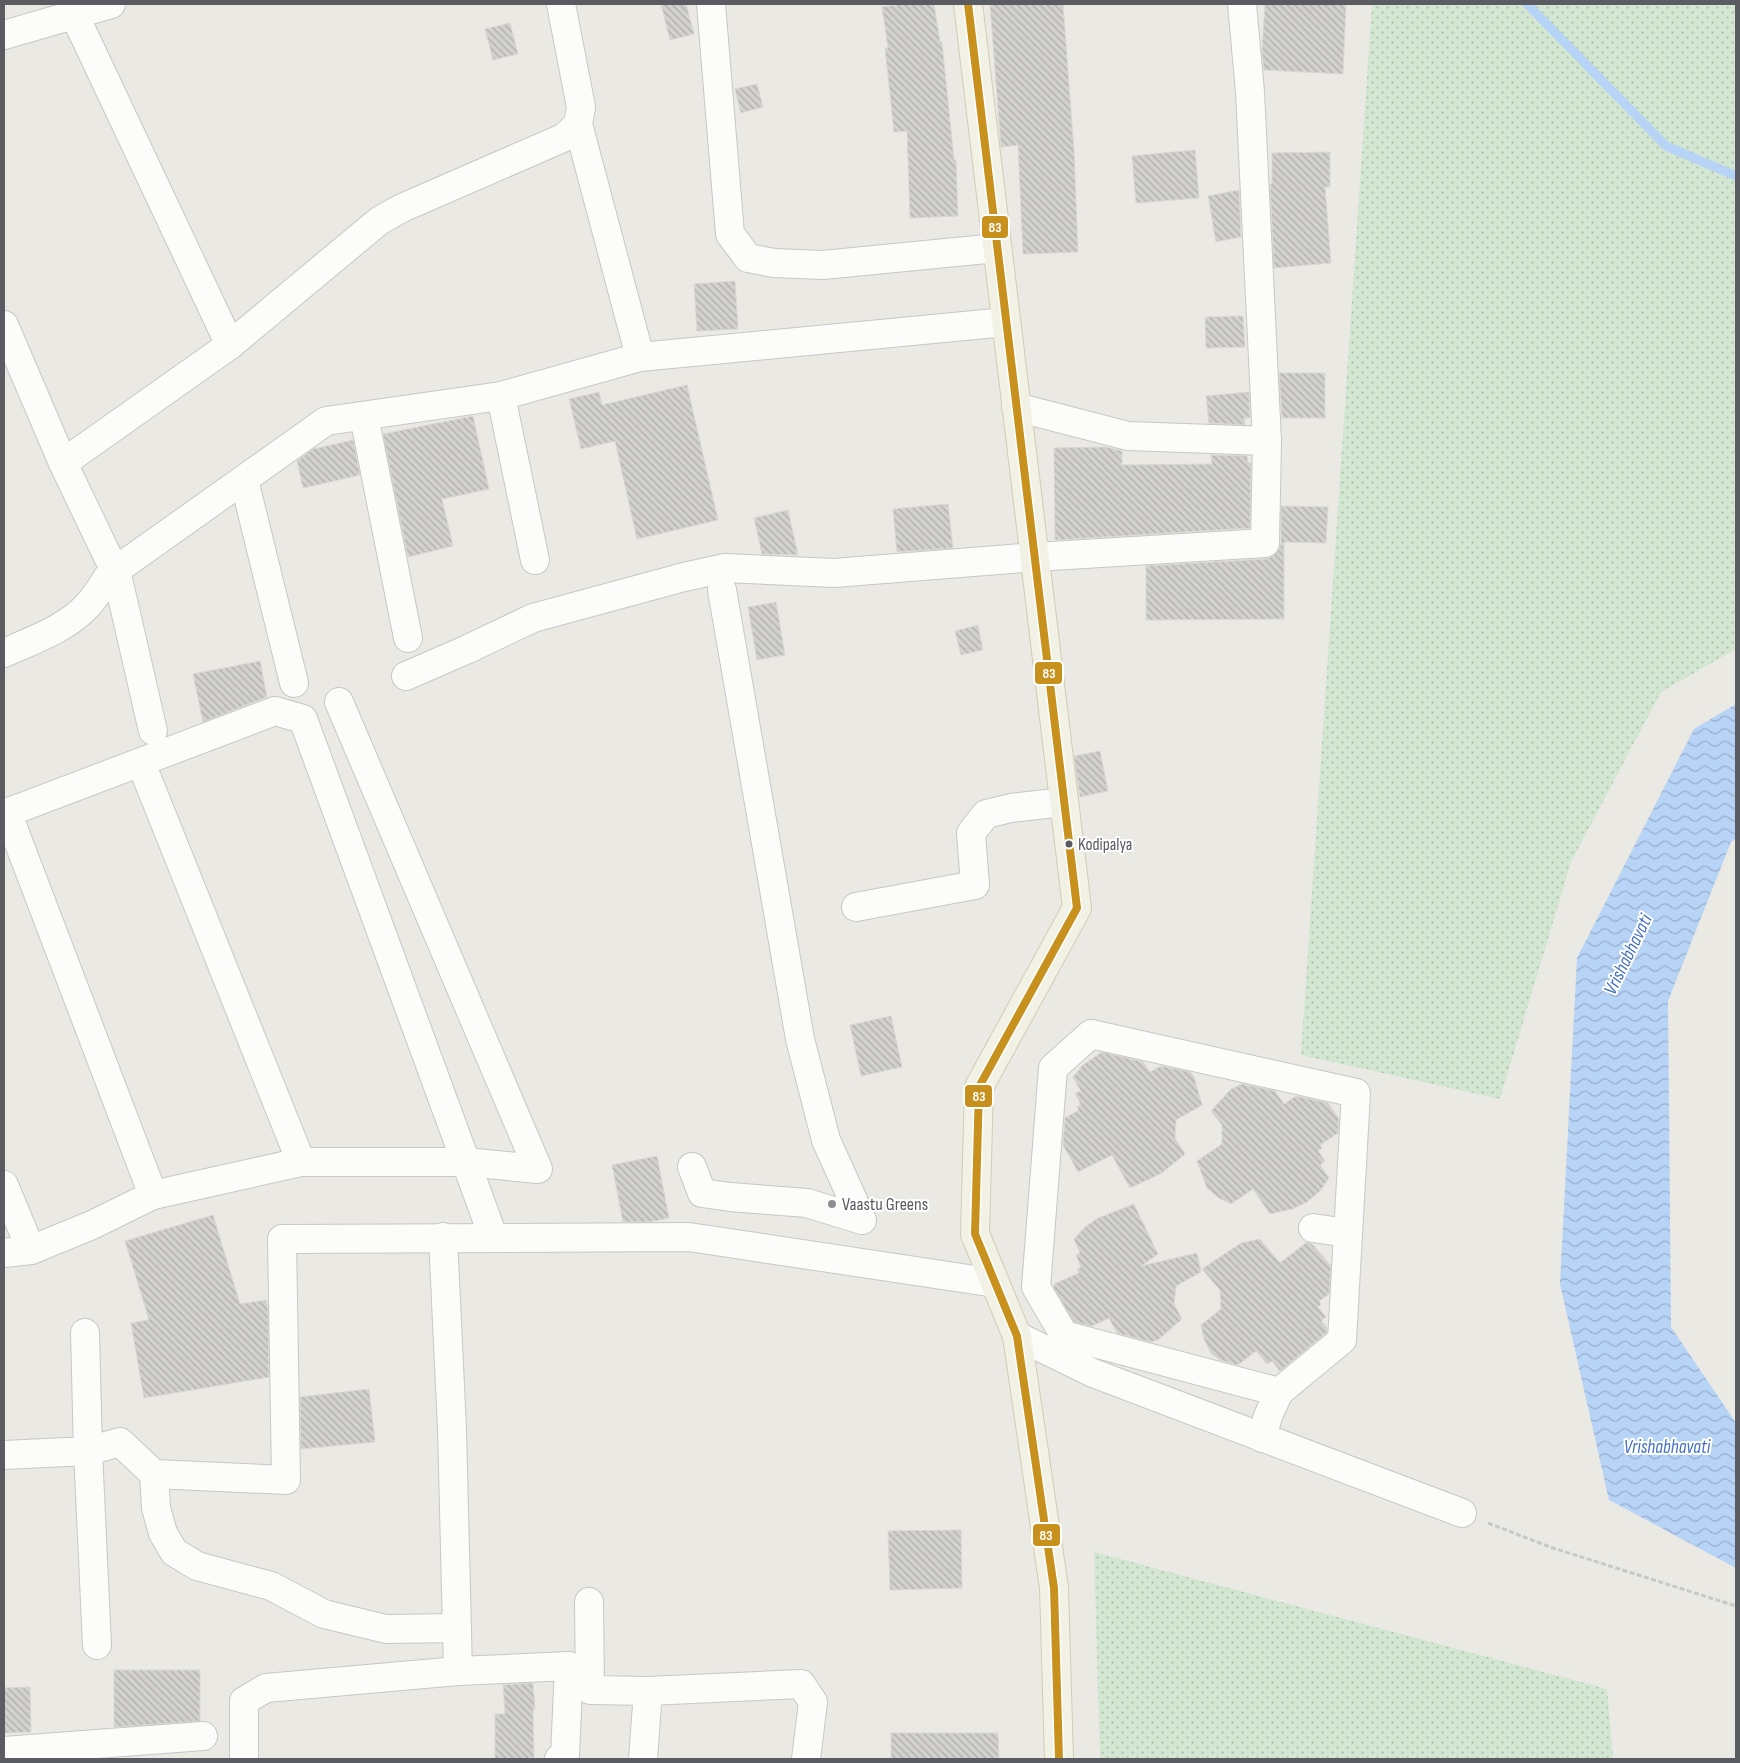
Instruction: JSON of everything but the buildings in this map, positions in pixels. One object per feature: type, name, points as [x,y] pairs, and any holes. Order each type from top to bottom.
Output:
[{"type":"main road","points":[[968,4],[1077,908],[979,1087],[975,1234],[1017,1336],[1054,1588],[1059,1759]]},
{"type":"street","points":[[4,35],[111,4]]},
{"type":"street","points":[[561,4],[581,106],[578,124],[640,357]]},
{"type":"street","points":[[711,4],[730,234],[748,258],[774,263],[823,264],[997,248]]},
{"type":"street","points":[[406,676],[468,650],[533,618],[684,577],[725,568],[834,573],[1034,557],[1266,543],[1267,441],[1250,92],[1242,4]]},
{"type":"street","points":[[74,14],[230,346]]},
{"type":"street","points":[[63,463],[230,346],[379,221],[402,208],[565,137],[578,124]]},
{"type":"street","points":[[4,653],[54,631],[74,617],[97,594],[115,566],[126,563],[326,421],[501,396],[640,357],[1006,322]]},
{"type":"street","points":[[4,326],[63,463],[108,557],[115,566],[153,731]]},
{"type":"street","points":[[501,396],[535,560]]},
{"type":"street","points":[[1016,407],[1128,436],[1267,441]]},
{"type":"street","points":[[364,416],[408,638]]},
{"type":"street","points":[[244,480],[294,683]]},
{"type":"street","points":[[692,1167],[702,1194],[730,1198],[807,1203],[862,1220],[826,1140],[800,1039],[722,590]]},
{"type":"street","points":[[4,1253],[31,1250],[92,1224],[153,1194],[301,1162],[466,1162],[538,1169],[339,702]]},
{"type":"street","points":[[153,1194],[5,813],[142,763],[275,711],[302,719],[493,1236]]},
{"type":"street","points":[[142,763],[301,1162]]},
{"type":"street","points":[[856,908],[975,885],[971,833],[986,814],[1011,808],[1064,802]]},
{"type":"street","points":[[1262,1438],[1268,1416],[1279,1392],[1342,1340],[1356,1093],[1091,1034],[1053,1068],[1036,1287],[1064,1335],[1279,1392]]},
{"type":"street","points":[[4,1185],[31,1250]]},
{"type":"street","points":[[841,1213],[847,1261]]},
{"type":"street","points":[[1313,1228],[1348,1233]]},
{"type":"street","points":[[4,1455],[88,1451],[120,1442],[154,1474],[286,1480],[282,1239],[689,1236],[995,1283]]},
{"type":"street","points":[[443,1237],[452,1429],[458,1672]]},
{"type":"street","points":[[85,1333],[88,1451],[98,1645]]},
{"type":"street","points":[[1017,1336],[1094,1374],[1462,1513]]},
{"type":"street","points":[[154,1474],[156,1508],[163,1533],[174,1552],[197,1566],[271,1586],[324,1614],[386,1629],[457,1628]]},
{"type":"street","points":[[589,1602],[590,1690],[648,1691],[801,1684],[813,1702],[806,1759]]},
{"type":"street","points":[[244,1759],[244,1701],[266,1688],[458,1672],[569,1666],[565,1756],[559,1759]]},
{"type":"street","points":[[643,1759],[648,1691]]},
{"type":"street","points":[[4,1751],[203,1736]]},
{"type":"path","points":[[1462,1513],[1550,1547],[1736,1606]]},
{"type":"green space","points":[[1372,4],[1736,4],[1736,649],[1661,692],[1571,862],[1500,1099],[1301,1055]]},
{"type":"green space","points":[[1094,1552],[1607,1689],[1613,1759],[1100,1759]]},
{"type":"water","name":"Vrishabhavati","points":[[1736,704],[1736,839],[1731,842],[1668,1001],[1671,1327],[1736,1423],[1736,1568],[1609,1500],[1560,1284],[1577,958],[1694,729]]},
{"type":"waterway","points":[[1527,4],[1666,146],[1736,176]]},
{"type":"transit line","name":"83","points":[[968,4],[1077,908],[979,1087],[975,1234],[1017,1336],[1054,1588],[1059,1759]]},
{"type":"place","name":"Kodipalya","points":[[1069,844]]},
{"type":"place","name":"Vaastu Greens","points":[[832,1204]]}]
